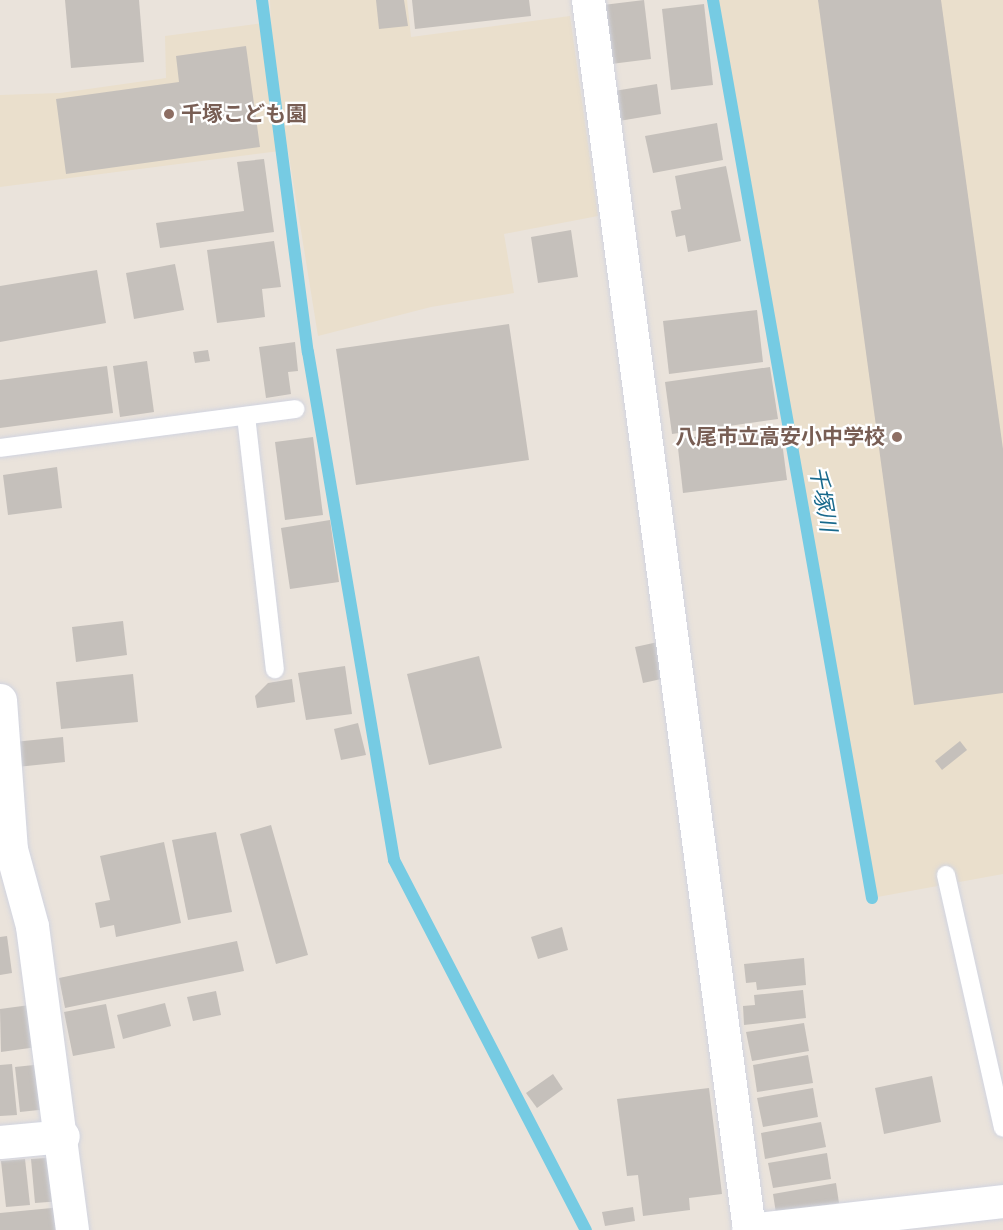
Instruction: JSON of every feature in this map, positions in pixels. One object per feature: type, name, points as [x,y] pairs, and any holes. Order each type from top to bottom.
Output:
[{"type":"street","points":[[588,0],[748,1230],[865,1223],[1003,1202]]},
{"type":"street","points":[[0,700],[11,849],[32,926],[63,1136],[72,1230]]},
{"type":"street","points":[[0,1142],[63,1136]]},
{"type":"lane","points":[[0,448],[295,409]]},
{"type":"lane","points":[[246,416],[275,669]]},
{"type":"lane","points":[[946,875],[1003,1128]]},
{"type":"shaded area","points":[[270,0],[407,0],[411,37],[570,16],[598,216],[504,234],[514,293],[431,307],[318,336],[288,150],[0,187],[0,95],[60,93],[166,78],[165,36],[271,22]]},
{"type":"shaded area","name":"八尾市立高安小中学校","points":[[713,0],[1003,0],[1003,874],[872,898]]},
{"type":"building","points":[[65,0],[139,0],[144,62],[71,68]]},
{"type":"building","points":[[376,0],[404,0],[408,26],[379,29]]},
{"type":"building","points":[[412,0],[529,0],[531,16],[415,29]]},
{"type":"building","points":[[644,0],[651,59],[611,64],[603,5]]},
{"type":"building","points":[[818,0],[941,0],[1003,449],[1003,693],[914,705]]},
{"type":"building","points":[[704,4],[713,85],[671,90],[662,9]]},
{"type":"building","points":[[246,46],[260,147],[66,174],[56,99],[179,82],[176,56]]},
{"type":"building","points":[[657,84],[661,114],[619,121],[614,91]]},
{"type":"building","points":[[717,123],[723,160],[653,173],[645,136]]},
{"type":"building","points":[[264,159],[274,232],[160,248],[156,223],[244,211],[237,162]]},
{"type":"building","points":[[726,166],[741,241],[688,252],[685,235],[676,237],[671,211],[681,209],[675,176]]},
{"type":"building","points":[[571,230],[578,277],[538,283],[531,237]]},
{"type":"building","points":[[274,241],[281,287],[262,289],[265,317],[217,323],[207,250]]},
{"type":"building","points":[[175,264],[184,310],[134,319],[126,273]]},
{"type":"building","points":[[97,270],[106,323],[0,342],[0,286]]},
{"type":"building","points":[[757,310],[763,362],[669,374],[663,321]]},
{"type":"building","points":[[509,324],[529,460],[356,485],[336,349]]},
{"type":"building","points":[[295,342],[298,371],[288,372],[291,394],[266,398],[259,347]]},
{"type":"building","points":[[208,350],[210,361],[195,363],[193,352]]},
{"type":"building","points":[[147,361],[154,412],[120,417],[113,366]]},
{"type":"building","points":[[107,366],[113,413],[0,428],[0,380]]},
{"type":"building","points":[[770,367],[778,419],[672,434],[665,382]]},
{"type":"building","points":[[780,427],[787,480],[683,493],[677,439]]},
{"type":"building","points":[[313,437],[323,515],[285,520],[275,442]]},
{"type":"building","points":[[57,467],[62,508],[8,515],[3,475]]},
{"type":"building","points":[[330,520],[339,582],[290,589],[281,528]]},
{"type":"building","points":[[123,621],[127,655],[76,662],[72,627]]},
{"type":"building","points":[[658,642],[666,678],[643,683],[635,647]]},
{"type":"building","points":[[479,656],[502,748],[429,765],[407,674]]},
{"type":"building","points":[[345,666],[352,714],[306,720],[298,673]]},
{"type":"building","points":[[133,674],[138,722],[61,729],[56,682]]},
{"type":"building","points":[[292,679],[295,702],[257,708],[255,696],[268,683]]},
{"type":"building","points":[[358,723],[366,755],[341,760],[334,729]]},
{"type":"building","points":[[63,737],[65,762],[17,767],[14,742]]},
{"type":"building","points":[[960,741],[967,750],[942,770],[935,761]]},
{"type":"building","points":[[271,825],[308,955],[276,964],[240,834]]},
{"type":"building","points":[[216,832],[232,912],[188,920],[172,840]]},
{"type":"building","points":[[164,842],[181,923],[116,937],[114,925],[100,928],[95,903],[110,900],[100,856]]},
{"type":"building","points":[[562,927],[568,950],[538,959],[531,937]]},
{"type":"building","points":[[7,936],[12,973],[0,975],[0,937]]},
{"type":"building","points":[[237,941],[244,971],[65,1008],[59,978]]},
{"type":"building","points":[[804,958],[806,985],[757,990],[756,982],[746,983],[744,964]]},
{"type":"building","points":[[803,990],[806,1018],[744,1025],[743,1006],[755,1005],[754,995]]},
{"type":"building","points":[[216,991],[221,1015],[193,1021],[187,997]]},
{"type":"building","points":[[165,1003],[171,1026],[123,1039],[117,1015]]},
{"type":"building","points":[[106,1004],[115,1048],[73,1056],[64,1012]]},
{"type":"building","points":[[30,1005],[37,1047],[1,1052],[0,1009]]},
{"type":"building","points":[[804,1023],[809,1051],[752,1061],[746,1032]]},
{"type":"building","points":[[808,1055],[813,1083],[757,1092],[753,1065]]},
{"type":"building","points":[[12,1064],[17,1115],[0,1116],[0,1065]]},
{"type":"building","points":[[43,1064],[48,1109],[20,1112],[15,1067]]},
{"type":"building","points":[[553,1074],[563,1089],[537,1108],[526,1093]]},
{"type":"building","points":[[932,1076],[941,1122],[884,1134],[875,1088]]},
{"type":"building","points":[[709,1088],[722,1194],[689,1198],[690,1210],[643,1216],[638,1175],[627,1176],[617,1099]]},
{"type":"building","points":[[813,1088],[818,1117],[763,1127],[757,1098]]},
{"type":"building","points":[[821,1122],[826,1147],[765,1159],[761,1133]]},
{"type":"building","points":[[827,1153],[831,1179],[773,1188],[768,1163]]},
{"type":"building","points":[[58,1157],[62,1201],[35,1203],[31,1159]]},
{"type":"building","points":[[25,1159],[30,1205],[6,1207],[1,1161]]},
{"type":"building","points":[[836,1183],[839,1203],[776,1213],[773,1194]]},
{"type":"building","points":[[62,1207],[64,1230],[0,1230],[0,1213]]},
{"type":"building","points":[[633,1207],[635,1221],[605,1226],[602,1212]]},
{"type":"waterway","points":[[262,0],[308,352],[394,860],[586,1230]]},
{"type":"waterway","name":"千塚川","points":[[713,0],[872,898]]},
{"type":"place","name":"千塚こども園","points":[[169,114]]},
{"type":"place","name":"八尾市立高安小中学校","points":[[897,437]]}]
